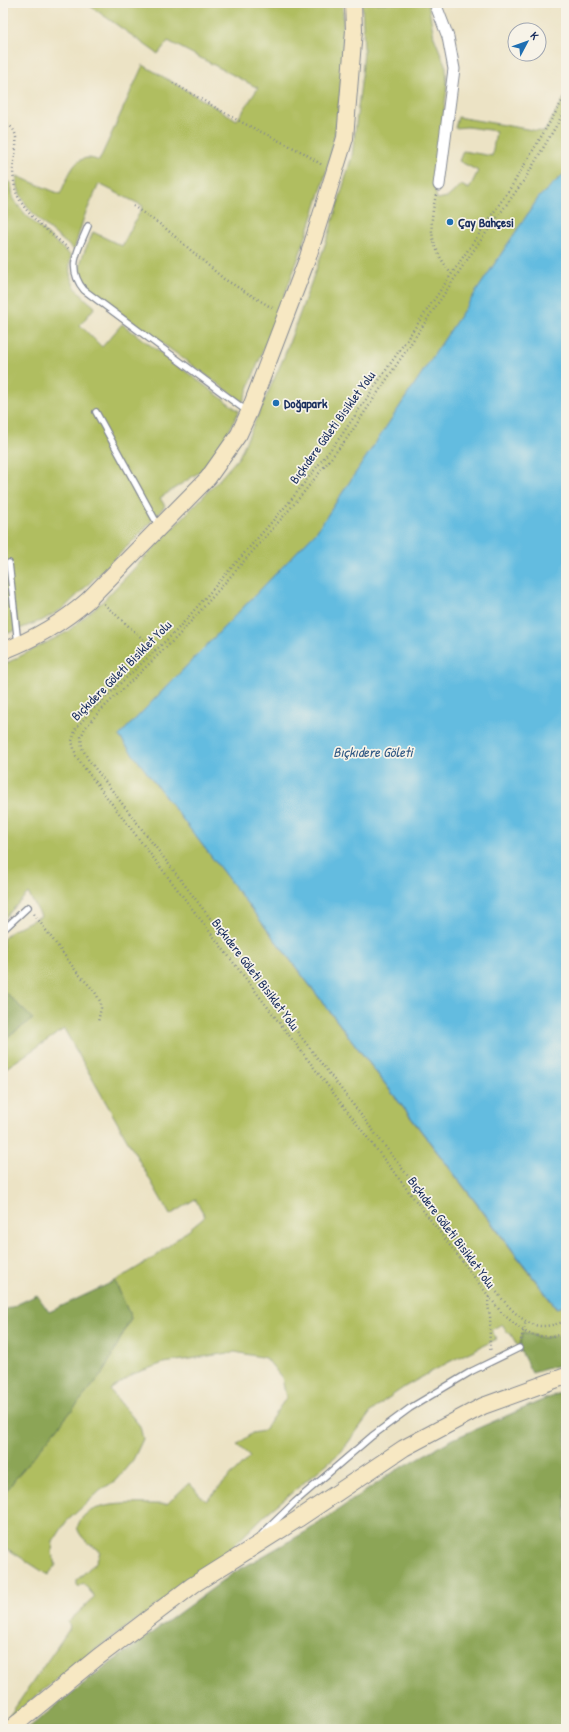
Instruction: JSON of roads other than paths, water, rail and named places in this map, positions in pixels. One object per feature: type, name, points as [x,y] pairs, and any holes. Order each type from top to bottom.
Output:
[{"type":"street","points":[[3,651],[43,633],[69,617],[218,466],[239,434],[308,258],[346,138],[354,30],[353,3]]},
{"type":"street","points":[[435,3],[448,37],[454,69],[439,185]]},
{"type":"street","points":[[10,1729],[151,1615],[193,1585],[404,1448],[449,1422],[483,1406],[566,1376]]},
{"type":"lane","points":[[88,226],[74,264],[76,278],[79,284],[91,297],[248,412]]},
{"type":"lane","points":[[96,412],[159,527]]},
{"type":"lane","points":[[9,563],[18,645]]},
{"type":"lane","points":[[3,930],[28,907]]},
{"type":"lane","points":[[242,1554],[295,1502],[372,1436],[410,1408],[518,1348]]},
{"type":"water","name":"Bıçkıdere Göleti","points":[[566,172],[566,1305],[557,1308],[119,736],[317,531],[539,197]]},
{"type":"place","name":"Çay Bahçesi","points":[[450,222]]},
{"type":"place","name":"Doğapark","points":[[276,403]]}]
